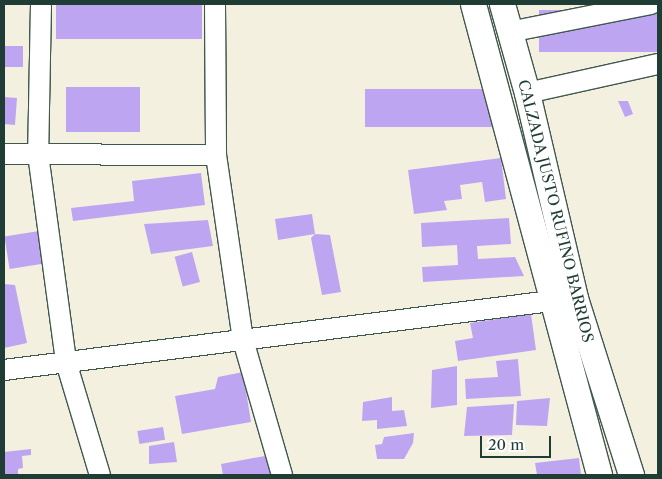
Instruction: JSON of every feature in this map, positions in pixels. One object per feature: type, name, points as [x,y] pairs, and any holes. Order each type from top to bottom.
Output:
[{"type":"street","points":[[41,4],[38,154],[66,362],[100,475]]},
{"type":"street","points":[[215,4],[216,155],[243,340],[282,475]]},
{"type":"street","name":"CALZADA JUSTO RUFINO BARRIOS","points":[[473,4],[599,475]]},
{"type":"street","name":"CALZADA JUSTO RUFINO BARRIOS","points":[[502,4],[527,93],[575,298],[631,475]]},
{"type":"street","points":[[509,32],[651,4]]},
{"type":"street","points":[[527,93],[658,64]]},
{"type":"street","points":[[4,154],[216,155]]},
{"type":"street","points":[[4,370],[575,298]]},
{"type":"building","points":[[56,4],[202,4],[202,39],[56,39]]},
{"type":"building","points":[[539,10],[658,10],[658,52],[539,52]]},
{"type":"building","points":[[4,46],[23,46],[23,67],[4,67]]},
{"type":"building","points":[[66,87],[140,87],[140,132],[66,132]]},
{"type":"building","points":[[365,89],[495,89],[495,127],[365,127]]},
{"type":"building","points":[[4,97],[17,98],[15,125],[4,124]]},
{"type":"building","points":[[618,101],[628,101],[633,114],[625,117]]},
{"type":"building","points":[[501,158],[506,199],[485,202],[482,182],[460,185],[462,199],[444,201],[447,210],[414,214],[408,170]]},
{"type":"building","points":[[201,173],[205,205],[73,221],[71,208],[134,201],[132,181]]},
{"type":"building","points":[[312,214],[315,234],[278,240],[275,219]]},
{"type":"building","points":[[509,218],[511,244],[477,246],[478,259],[515,257],[524,276],[423,282],[422,267],[458,265],[457,245],[422,247],[421,223]]},
{"type":"building","points":[[208,220],[213,246],[151,254],[144,224]]},
{"type":"building","points":[[39,231],[44,264],[10,269],[4,236]]},
{"type":"building","points":[[315,234],[330,235],[341,292],[322,295],[311,238]]},
{"type":"building","points":[[192,252],[200,282],[183,287],[175,257]]},
{"type":"building","points":[[4,284],[15,285],[27,343],[4,348]]},
{"type":"building","points":[[531,314],[536,350],[458,361],[455,341],[473,338],[470,323]]},
{"type":"building","points":[[518,359],[521,396],[466,399],[465,379],[498,377],[496,361]]},
{"type":"building","points":[[457,366],[457,405],[431,408],[432,370]]},
{"type":"building","points":[[243,372],[251,422],[182,434],[175,396],[215,389],[218,377]]},
{"type":"building","points":[[392,397],[392,411],[404,410],[407,426],[377,429],[377,420],[362,421],[363,402]]},
{"type":"building","points":[[550,398],[547,426],[516,425],[517,401]]},
{"type":"building","points":[[514,404],[512,435],[464,436],[467,407]]},
{"type":"building","points":[[163,427],[165,440],[139,444],[137,431]]},
{"type":"building","points":[[414,433],[413,443],[404,459],[377,459],[375,445],[382,444],[384,437]]},
{"type":"building","points":[[174,442],[177,462],[149,464],[149,446]]},
{"type":"building","points":[[31,449],[31,455],[22,456],[23,468],[18,469],[18,475],[4,475],[4,452]]},
{"type":"building","points":[[270,455],[273,475],[223,475],[221,464]]},
{"type":"building","points":[[579,458],[581,475],[537,475],[535,463]]}]
